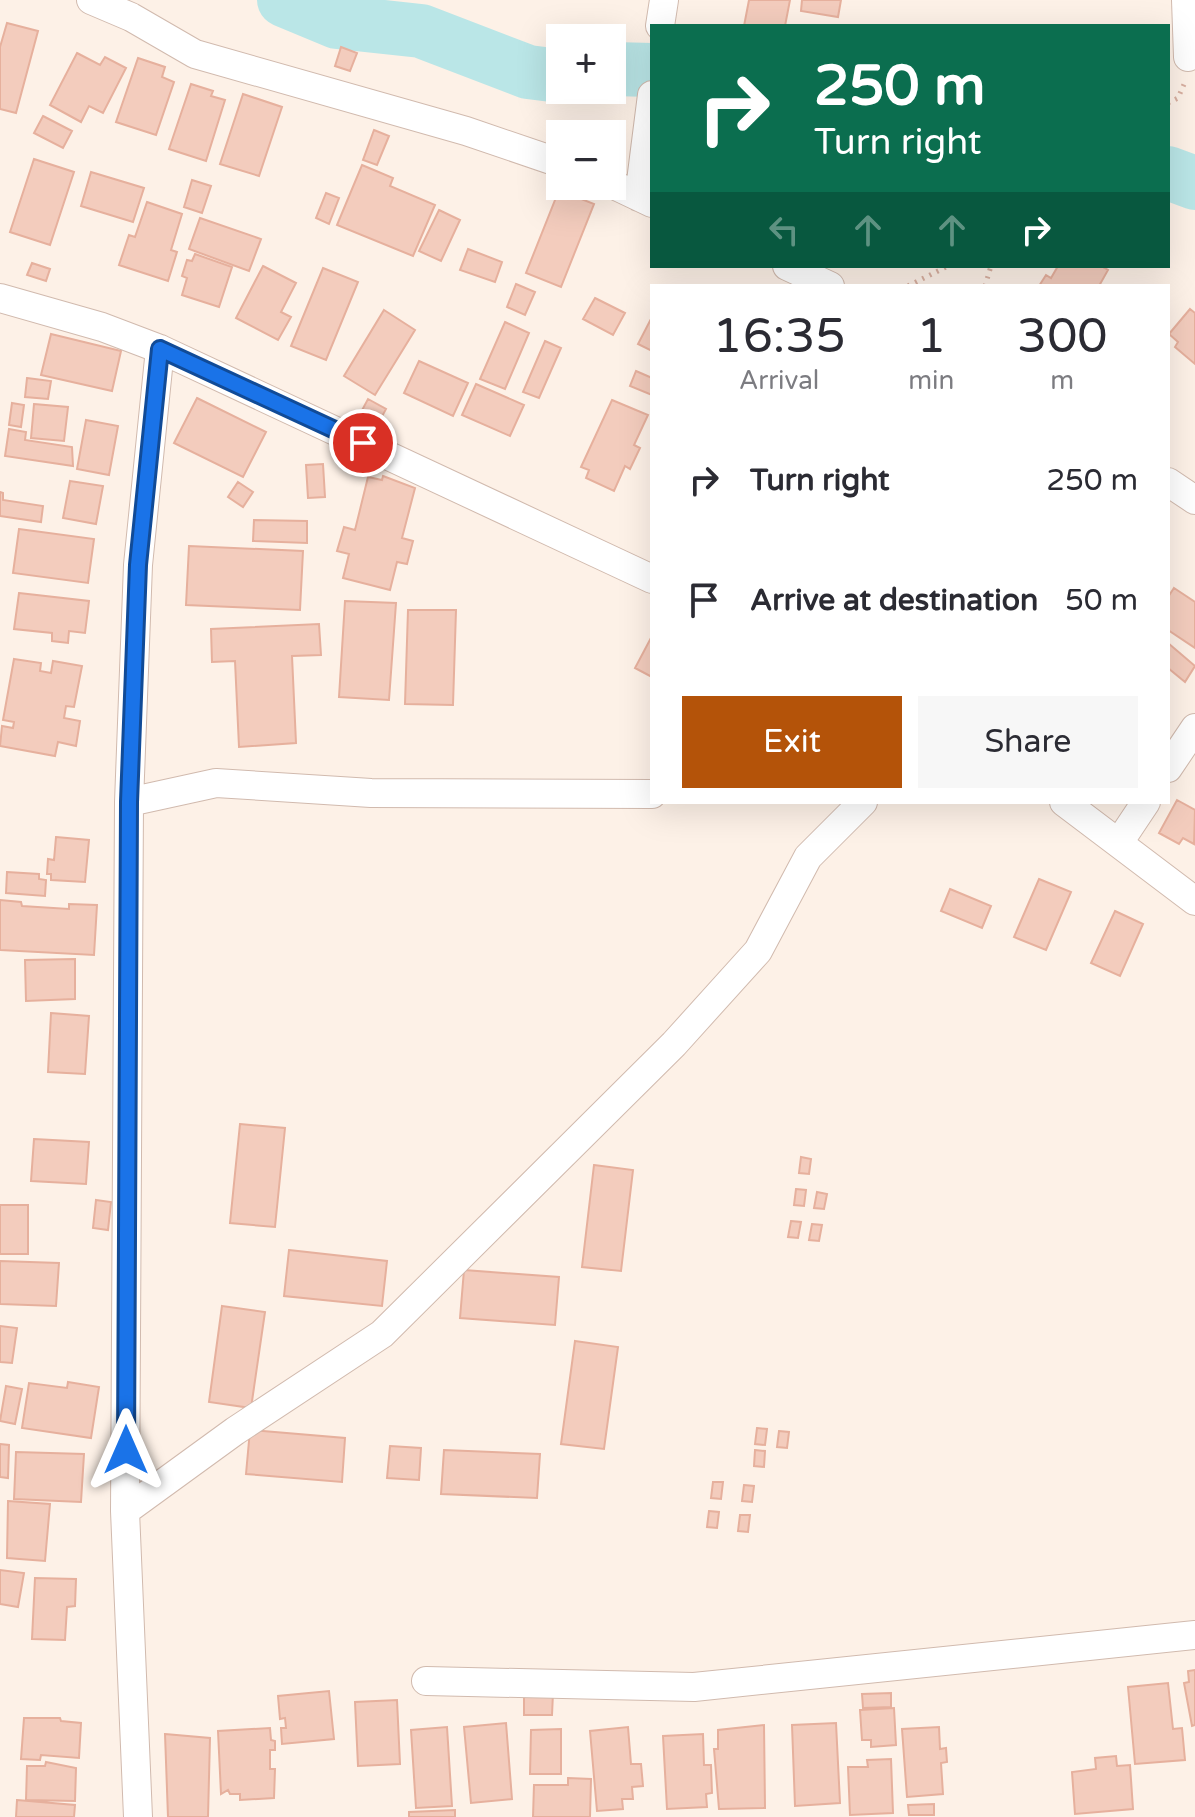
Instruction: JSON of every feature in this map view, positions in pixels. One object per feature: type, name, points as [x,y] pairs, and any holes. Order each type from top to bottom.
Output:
[{"type":"street","points":[[91,0],[131,17],[195,54],[466,131],[546,158]]},
{"type":"street","points":[[660,24],[664,0]]},
{"type":"street","points":[[1186,0],[1188,57]]},
{"type":"street","points":[[626,191],[646,200],[650,130]]},
{"type":"street","points":[[791,268],[826,284]]},
{"type":"street","points":[[0,298],[102,327],[160,349],[650,578]]},
{"type":"street","points":[[138,1817],[125,1511],[129,802],[138,565],[160,349]]},
{"type":"street","points":[[1170,483],[1195,500]]},
{"type":"street","points":[[1170,765],[1195,728]]},
{"type":"street","points":[[129,802],[216,783],[371,793],[650,794]]},
{"type":"street","points":[[125,1511],[235,1431],[382,1334],[674,1044],[758,951],[808,857],[861,804]]},
{"type":"street","points":[[1067,804],[1120,841],[1195,901]]},
{"type":"street","points":[[1120,841],[1145,804]]},
{"type":"street","points":[[426,1681],[694,1687],[1195,1635]]},
{"type":"path","points":[[912,284],[944,268]]},
{"type":"building","points":[[749,0],[790,0],[785,24],[744,24]]},
{"type":"building","points":[[802,0],[841,0],[838,17],[801,11]]},
{"type":"building","points":[[7,23],[38,31],[16,113],[0,109],[0,47]]},
{"type":"building","points":[[341,47],[357,53],[350,71],[335,66]]},
{"type":"building","points":[[77,53],[100,65],[105,57],[126,68],[103,113],[89,106],[81,122],[50,105]]},
{"type":"building","points":[[138,58],[165,67],[162,77],[174,82],[156,135],[116,122]]},
{"type":"building","points":[[191,84],[213,91],[211,96],[225,100],[206,161],[169,149]]},
{"type":"building","points":[[243,94],[282,107],[259,176],[220,164]]},
{"type":"building","points":[[43,116],[72,131],[63,148],[34,133]]},
{"type":"building","points":[[374,130],[389,136],[377,165],[363,160]]},
{"type":"building","points":[[34,159],[74,172],[50,245],[10,232]]},
{"type":"building","points":[[362,165],[393,178],[390,186],[435,205],[413,256],[337,225]]},
{"type":"building","points":[[91,172],[144,188],[133,222],[81,206]]},
{"type":"building","points":[[192,180],[211,186],[202,213],[184,207]]},
{"type":"building","points":[[326,193],[339,198],[329,224],[316,218]]},
{"type":"building","points":[[555,200],[584,200],[594,204],[561,287],[526,273]]},
{"type":"building","points":[[147,202],[182,214],[171,250],[177,252],[168,281],[119,265],[129,235],[135,237]]},
{"type":"building","points":[[439,210],[460,220],[441,261],[419,251]]},
{"type":"building","points":[[200,218],[261,239],[249,271],[189,249]]},
{"type":"building","points":[[468,249],[502,262],[495,282],[460,270]]},
{"type":"building","points":[[195,254],[232,267],[219,307],[182,295],[187,278],[182,276],[187,260],[192,261]]},
{"type":"building","points":[[32,263],[50,269],[46,281],[27,275]]},
{"type":"building","points":[[263,266],[296,283],[281,312],[291,317],[278,340],[236,318]]},
{"type":"building","points":[[323,268],[358,282],[326,360],[291,346]]},
{"type":"building","points":[[1057,268],[1108,270],[1100,284],[1040,284],[1046,275],[1051,278]]},
{"type":"building","points":[[516,284],[535,292],[525,315],[507,307]]},
{"type":"building","points":[[595,298],[625,313],[613,335],[583,319]]},
{"type":"building","points":[[1190,309],[1195,313],[1195,364],[1175,347],[1178,342],[1170,333]]},
{"type":"building","points":[[384,310],[415,330],[375,395],[344,376]]},
{"type":"building","points":[[650,321],[650,350],[638,344]]},
{"type":"building","points":[[505,322],[529,333],[505,389],[480,379]]},
{"type":"building","points":[[51,334],[121,351],[112,391],[41,375]]},
{"type":"building","points":[[545,341],[561,348],[539,398],[523,392]]},
{"type":"building","points":[[419,361],[468,383],[453,416],[404,393]]},
{"type":"building","points":[[636,371],[650,377],[650,394],[630,386]]},
{"type":"building","points":[[27,378],[51,381],[48,399],[25,397]]},
{"type":"building","points":[[476,384],[524,405],[510,436],[462,415]]},
{"type":"building","points":[[197,398],[266,432],[243,477],[174,443]]},
{"type":"building","points":[[368,399],[386,409],[378,424],[360,414]]},
{"type":"building","points":[[612,400],[648,415],[634,445],[640,448],[630,469],[625,466],[614,491],[586,478],[589,470],[581,467]]},
{"type":"building","points":[[12,403],[24,405],[21,427],[9,425]]},
{"type":"building","points":[[34,404],[68,407],[64,441],[31,438]]},
{"type":"building","points":[[86,420],[118,426],[109,475],[77,469]]},
{"type":"building","points":[[9,429],[26,432],[25,440],[72,447],[73,466],[5,456]]},
{"type":"building","points":[[323,464],[325,497],[308,498],[306,465]]},
{"type":"building","points":[[383,476],[415,488],[402,538],[413,541],[407,564],[397,562],[390,590],[343,578],[349,554],[337,551],[344,527],[355,530],[368,477],[382,480]]},
{"type":"building","points":[[70,481],[103,486],[96,524],[63,518]]},
{"type":"building","points":[[238,482],[253,492],[243,507],[228,497]]},
{"type":"building","points":[[0,492],[3,493],[3,500],[43,506],[41,522],[0,516]]},
{"type":"building","points":[[254,520],[307,521],[307,543],[253,541]]},
{"type":"building","points":[[19,529],[94,539],[88,583],[13,573]]},
{"type":"building","points":[[189,546],[303,551],[300,610],[186,605]]},
{"type":"building","points":[[1174,588],[1195,602],[1195,648],[1170,631],[1170,594]]},
{"type":"building","points":[[19,593],[89,601],[85,633],[69,631],[68,643],[52,641],[52,633],[14,629]]},
{"type":"building","points":[[345,601],[396,603],[389,700],[339,697]]},
{"type":"building","points":[[408,610],[456,610],[453,705],[405,704]]},
{"type":"building","points":[[319,624],[321,655],[292,656],[296,743],[239,747],[235,661],[212,662],[211,629]]},
{"type":"building","points":[[650,640],[650,676],[635,668]]},
{"type":"building","points":[[1170,645],[1195,666],[1185,682],[1170,670]]},
{"type":"building","points":[[14,659],[41,663],[40,671],[51,673],[53,661],[82,666],[74,707],[66,706],[64,718],[80,721],[76,746],[58,742],[55,756],[0,746],[2,726],[13,728],[14,722],[3,720]]},
{"type":"building","points":[[1177,800],[1195,810],[1194,844],[1183,838],[1179,844],[1159,833]]},
{"type":"building","points":[[56,837],[89,840],[85,882],[51,880],[51,874],[47,874],[48,859],[54,860]]},
{"type":"building","points":[[7,872],[39,874],[39,879],[46,880],[45,896],[6,893]]},
{"type":"building","points":[[1039,879],[1071,892],[1046,950],[1014,937]]},
{"type":"building","points":[[950,889],[991,906],[982,928],[941,911]]},
{"type":"building","points":[[0,900],[21,902],[22,906],[69,909],[69,904],[97,905],[94,955],[0,950]]},
{"type":"building","points":[[1115,911],[1143,924],[1120,976],[1091,963]]},
{"type":"building","points":[[75,959],[75,999],[26,1001],[25,960]]},
{"type":"building","points":[[51,1013],[89,1016],[85,1074],[48,1072]]},
{"type":"building","points":[[240,1124],[285,1128],[275,1227],[230,1223]]},
{"type":"building","points":[[34,1139],[89,1142],[86,1184],[31,1181]]},
{"type":"building","points":[[801,1157],[811,1159],[809,1174],[799,1173]]},
{"type":"building","points":[[594,1165],[633,1170],[621,1271],[582,1267]]},
{"type":"building","points":[[796,1189],[806,1190],[804,1206],[794,1205]]},
{"type":"building","points":[[817,1192],[827,1194],[824,1209],[814,1208]]},
{"type":"building","points":[[96,1200],[111,1202],[108,1230],[93,1228]]},
{"type":"building","points":[[0,1205],[28,1205],[28,1254],[0,1254]]},
{"type":"building","points":[[791,1221],[801,1222],[798,1238],[788,1237]]},
{"type":"building","points":[[812,1224],[822,1225],[819,1241],[809,1240]]},
{"type":"building","points":[[289,1250],[387,1261],[382,1306],[284,1296]]},
{"type":"building","points":[[0,1261],[59,1263],[56,1306],[0,1304]]},
{"type":"building","points":[[464,1270],[559,1277],[555,1325],[460,1318]]},
{"type":"building","points":[[222,1306],[265,1312],[251,1408],[209,1402]]},
{"type":"building","points":[[0,1326],[17,1328],[12,1363],[0,1362]]},
{"type":"building","points":[[575,1341],[618,1347],[604,1449],[561,1444]]},
{"type":"building","points":[[68,1382],[99,1387],[91,1438],[22,1428],[29,1383],[67,1388]]},
{"type":"building","points":[[6,1386],[22,1389],[15,1424],[0,1421]]},
{"type":"building","points":[[757,1428],[767,1429],[765,1445],[755,1444]]},
{"type":"building","points":[[250,1430],[345,1438],[342,1482],[246,1474]]},
{"type":"building","points":[[779,1431],[789,1432],[787,1448],[777,1447]]},
{"type":"building","points":[[0,1444],[9,1445],[8,1478],[0,1477]]},
{"type":"building","points":[[390,1446],[421,1448],[419,1480],[387,1478]]},
{"type":"building","points":[[444,1450],[540,1454],[537,1498],[441,1494]]},
{"type":"building","points":[[755,1450],[765,1451],[764,1467],[754,1466]]},
{"type":"building","points":[[16,1452],[84,1454],[81,1502],[14,1499]]},
{"type":"building","points":[[713,1482],[723,1482],[721,1499],[711,1498]]},
{"type":"building","points":[[744,1485],[754,1486],[752,1502],[742,1501]]},
{"type":"building","points":[[8,1501],[50,1504],[45,1561],[7,1558]]},
{"type":"building","points":[[709,1511],[719,1512],[717,1528],[707,1527]]},
{"type":"building","points":[[740,1515],[750,1515],[748,1532],[738,1531]]},
{"type":"building","points":[[0,1570],[24,1573],[18,1607],[0,1604]]},
{"type":"building","points":[[35,1578],[76,1579],[75,1606],[67,1607],[65,1640],[32,1639]]},
{"type":"building","points":[[1195,1670],[1195,1725],[1192,1726],[1184,1683],[1189,1682],[1188,1671]]},
{"type":"building","points":[[1168,1683],[1173,1729],[1182,1728],[1185,1760],[1135,1764],[1128,1687]]},
{"type":"building","points":[[329,1691],[334,1739],[282,1744],[281,1728],[286,1728],[285,1718],[280,1719],[278,1696]]},
{"type":"building","points":[[524,1692],[553,1693],[552,1715],[524,1715]]},
{"type":"building","points":[[891,1693],[891,1707],[863,1708],[862,1694]]},
{"type":"building","points":[[397,1700],[400,1764],[358,1766],[355,1702]]},
{"type":"building","points":[[894,1708],[896,1745],[871,1747],[871,1740],[862,1740],[860,1710]]},
{"type":"building","points":[[24,1718],[60,1718],[61,1721],[81,1723],[79,1758],[41,1755],[40,1760],[21,1759]]},
{"type":"building","points":[[506,1723],[512,1799],[471,1803],[464,1727]]},
{"type":"building","points":[[836,1723],[840,1803],[795,1806],[792,1725]]},
{"type":"building","points":[[764,1725],[765,1808],[719,1809],[714,1749],[718,1749],[718,1730]]},
{"type":"building","points":[[447,1727],[452,1806],[416,1808],[411,1730]]},
{"type":"building","points":[[628,1727],[631,1764],[641,1764],[643,1786],[632,1787],[633,1799],[622,1799],[623,1809],[597,1811],[590,1731]]},
{"type":"building","points":[[939,1727],[940,1749],[946,1748],[947,1762],[941,1763],[943,1794],[907,1797],[902,1729]]},
{"type":"building","points":[[270,1728],[271,1740],[275,1741],[275,1750],[270,1750],[270,1769],[275,1769],[274,1798],[240,1800],[240,1794],[230,1794],[228,1790],[221,1794],[218,1731]]},
{"type":"building","points":[[561,1729],[561,1774],[530,1774],[531,1730]]},
{"type":"building","points":[[165,1734],[210,1738],[208,1817],[168,1817]]},
{"type":"building","points":[[703,1734],[704,1765],[711,1765],[712,1793],[706,1794],[707,1807],[667,1809],[663,1736]]},
{"type":"building","points":[[1116,1756],[1117,1766],[1130,1765],[1133,1809],[1075,1814],[1072,1772],[1096,1769],[1095,1758]]},
{"type":"building","points":[[891,1759],[893,1813],[850,1815],[848,1767],[868,1767],[867,1760]]},
{"type":"building","points":[[46,1762],[76,1768],[75,1801],[26,1800],[27,1766],[45,1766]]},
{"type":"building","points":[[568,1778],[591,1779],[590,1817],[533,1817],[534,1785],[568,1785]]},
{"type":"building","points":[[17,1800],[75,1805],[74,1817],[16,1817]]},
{"type":"building","points":[[934,1804],[934,1815],[909,1815],[908,1805]]},
{"type":"building","points":[[455,1810],[455,1817],[409,1817],[409,1812]]},
{"type":"waterway","points":[[284,0],[337,22],[421,31],[528,72],[546,74]]},
{"type":"waterway","points":[[626,69],[650,70]]},
{"type":"waterway","points":[[1170,174],[1195,183]]},
{"type":"route","points":[[126,1450],[129,802],[138,565],[160,349],[363,443]]}]
